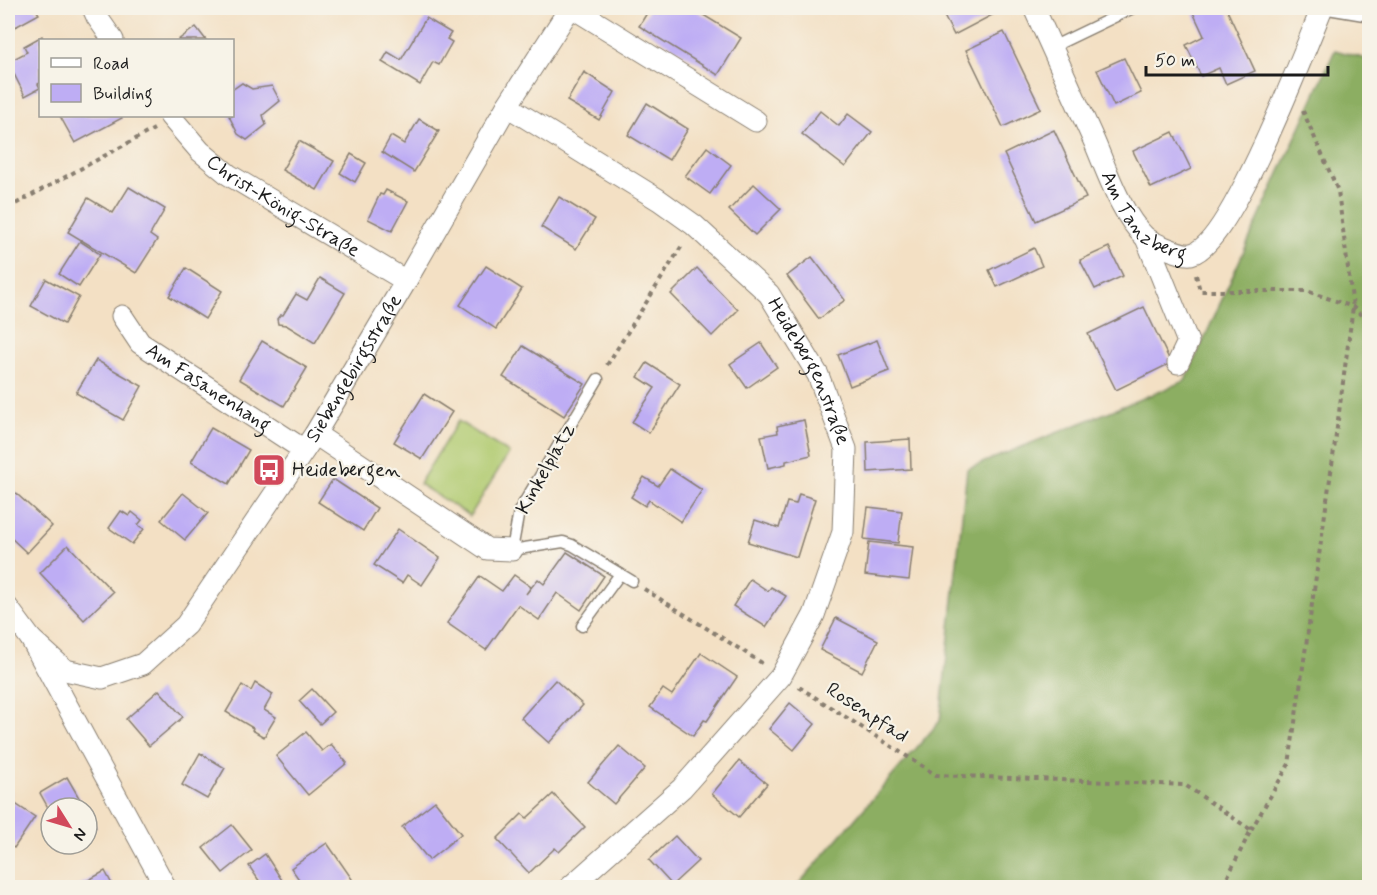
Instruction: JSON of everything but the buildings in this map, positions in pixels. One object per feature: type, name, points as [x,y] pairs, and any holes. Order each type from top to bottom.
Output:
[{"type":"street","points":[[93,8],[111,39]]},
{"type":"street","name":"Siebengebirgsstraße","points":[[31,639],[65,670],[102,678],[143,664],[186,625],[309,442],[406,281],[507,106],[571,8],[756,121]]},
{"type":"street","name":"Am Tanzberg","points":[[1034,8],[1122,205],[1146,238],[1178,253],[1192,254],[1208,244],[1238,199],[1322,8]]},
{"type":"street","name":"Heidebergenstraße","points":[[507,106],[659,200],[694,225],[769,294],[818,375],[846,450],[843,532],[814,615],[781,676],[682,788],[570,888]]},
{"type":"street","name":"Christ-König-Straße","points":[[172,118],[200,151],[229,175],[406,281]]},
{"type":"street","points":[[1146,238],[1188,342],[1178,363]]},
{"type":"street","name":"Am Fasanenhang","points":[[122,316],[140,343],[309,442]]},
{"type":"street","points":[[309,442],[487,549],[512,550]]},
{"type":"street","name":"Siebengebirgsstraße","points":[[8,608],[31,639],[166,888]]},
{"type":"lane","points":[[1052,47],[1133,8]]},
{"type":"lane","points":[[1322,8],[1370,16]]},
{"type":"lane","name":"Kinkelplatz","points":[[512,550],[519,511],[598,379]]},
{"type":"lane","points":[[512,550],[562,542],[572,545],[632,581]]},
{"type":"lane","points":[[582,626],[620,574]]},
{"type":"path","points":[[1222,888],[1251,830],[1289,764],[1353,306],[1338,190],[1290,83]]},
{"type":"path","points":[[8,208],[172,118]]},
{"type":"path","points":[[598,379],[694,225]]},
{"type":"path","points":[[1192,254],[1200,291],[1307,291],[1353,306],[1370,324]]},
{"type":"path","name":"Rosenpfad","points":[[632,581],[936,776],[1185,786],[1251,830]]},
{"type":"green space","points":[[1335,50],[1370,60],[1369,887],[796,887],[940,721],[967,469],[1185,381]]},
{"type":"green space","points":[[458,421],[509,453],[470,516],[419,484]]},
{"type":"place","name":"Heidebergen","points":[[269,470]]}]
